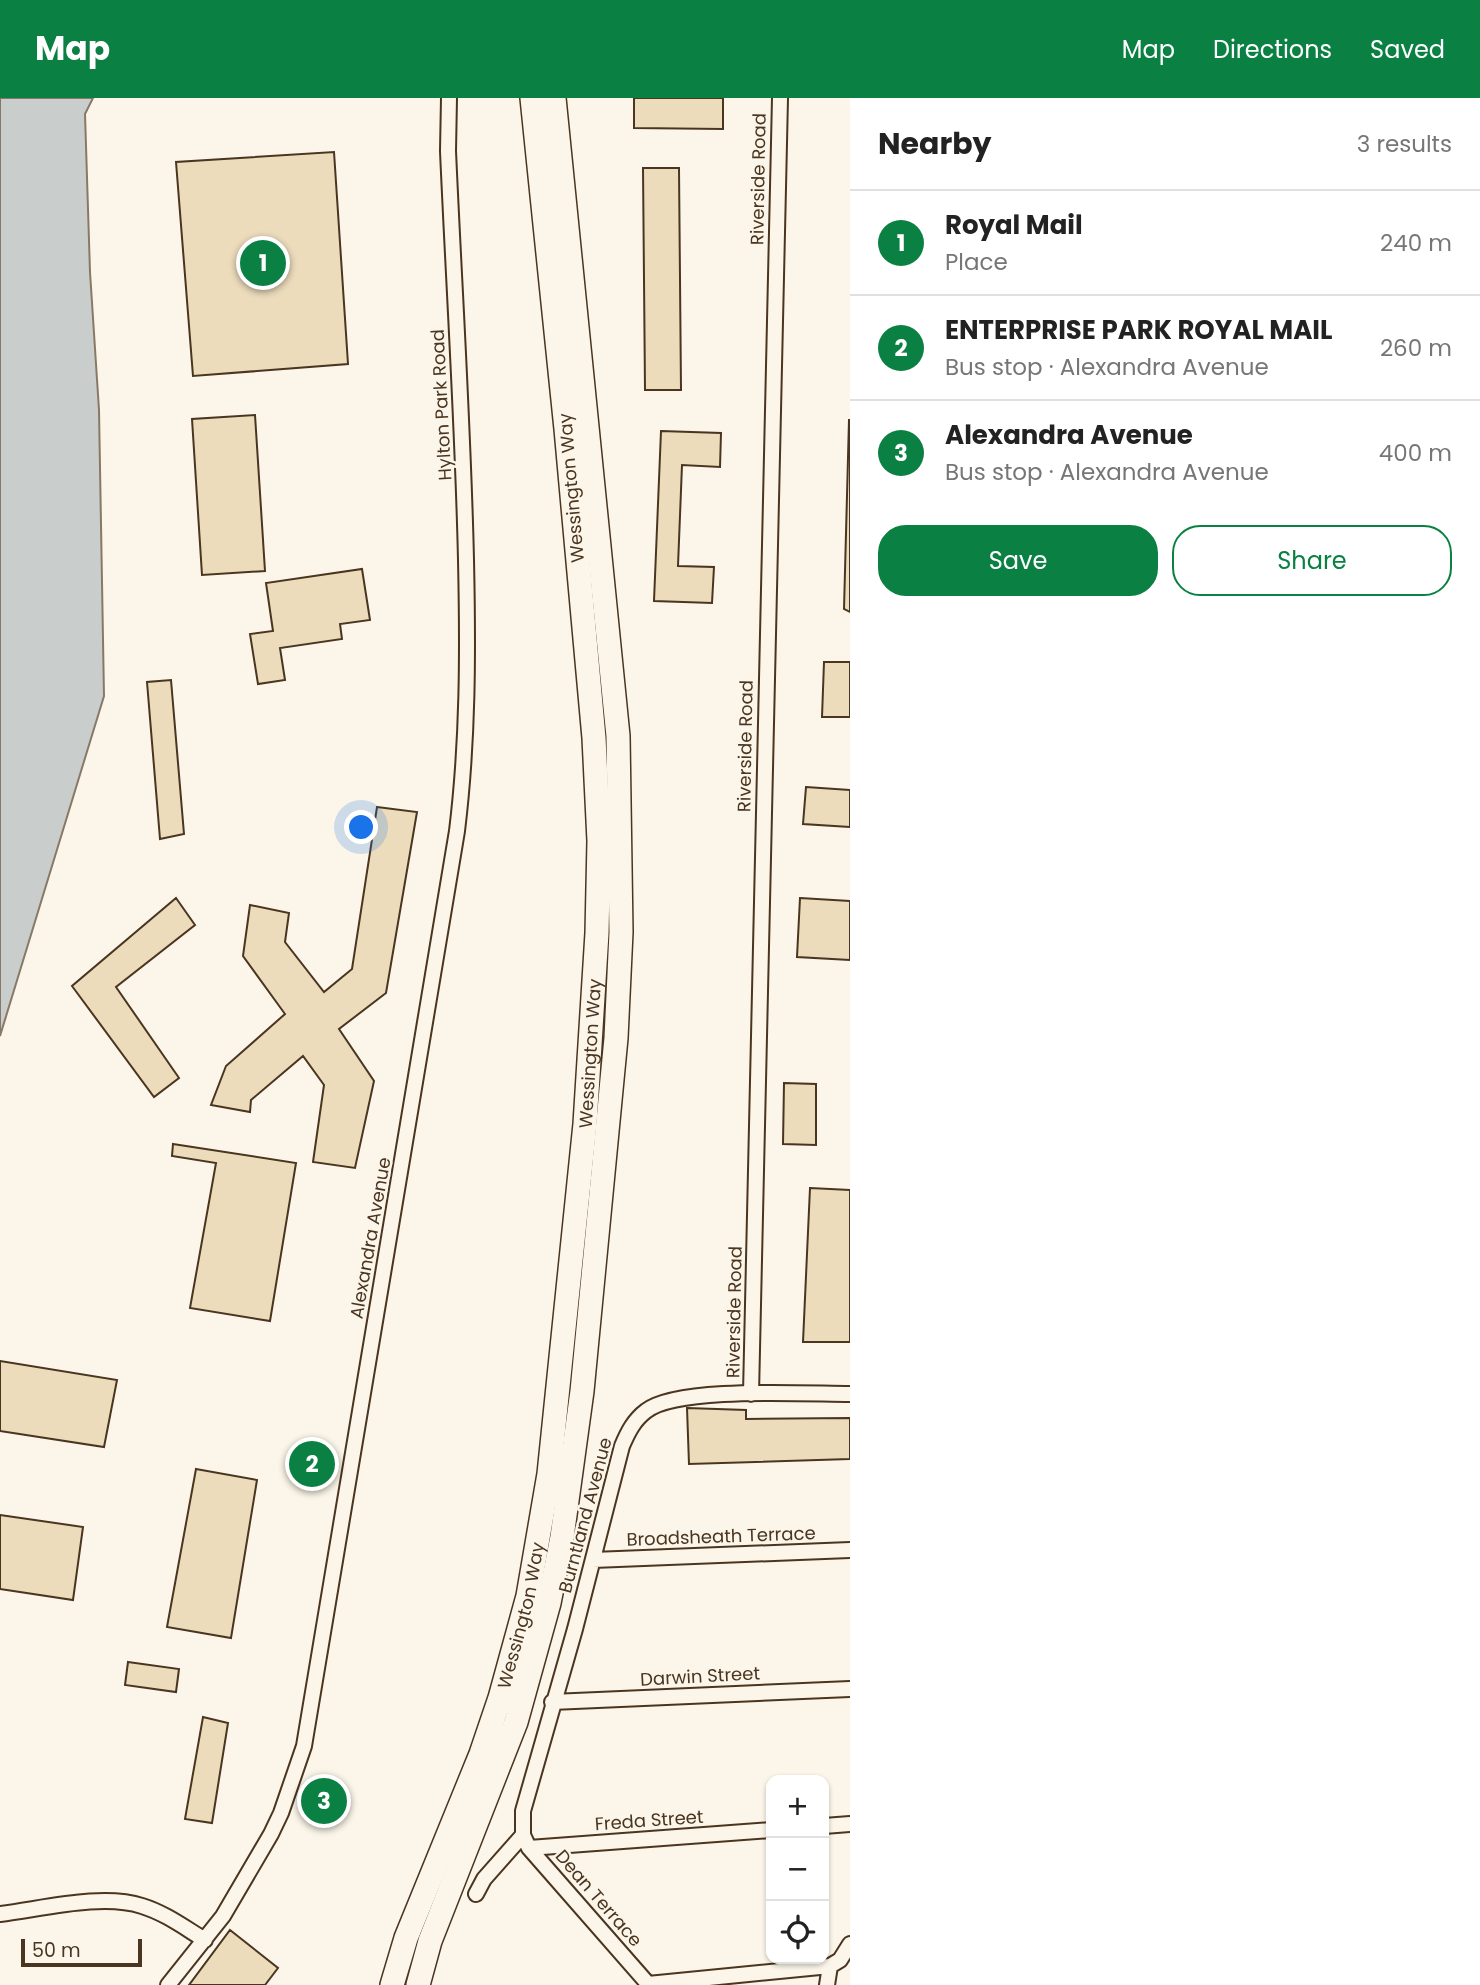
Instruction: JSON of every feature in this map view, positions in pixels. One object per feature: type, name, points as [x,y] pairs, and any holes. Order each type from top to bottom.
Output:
[{"type":"main road","name":"Wessington Way","points":[[392,1985],[406,1938],[481,1754],[528,1596],[549,1474],[585,1124],[599,841],[594,738],[566,429],[531,98]]},
{"type":"main road","name":"Wessington Way","points":[[418,1985],[430,1941],[516,1722],[549,1603],[566,1514],[580,1402],[616,1038],[621,932],[618,736],[554,98]]},
{"type":"street","name":"Hylton Park Road","points":[[449,98],[448,151],[464,474],[466,709]]},
{"type":"street","name":"Riverside Road","points":[[751,1394],[779,98]]},
{"type":"street","name":"Alexandra Avenue","points":[[168,1985],[223,1916],[281,1814],[304,1746],[455,845],[464,771],[466,709]]},
{"type":"street","name":"Burntland Avenue","points":[[526,1842],[523,1811],[593,1560],[621,1446],[634,1421],[648,1408],[710,1394],[850,1394]]},
{"type":"street","name":"Broadsheath Terrace","points":[[593,1560],[850,1550]]},
{"type":"street","name":"Darwin Street","points":[[552,1702],[850,1689]]},
{"type":"street","points":[[829,1826],[850,1824]]},
{"type":"street","name":"Freda Street","points":[[526,1842],[766,1830]]},
{"type":"street","points":[[476,1894],[484,1879],[515,1842],[526,1842]]},
{"type":"street","name":"Dean Terrace","points":[[526,1842],[648,1984]]},
{"type":"street","points":[[0,1914],[112,1901],[140,1905],[164,1915],[205,1940]]},
{"type":"street","points":[[648,1984],[830,1966],[840,1960],[850,1944]]},
{"type":"street","points":[[827,1985],[830,1966]]},
{"type":"shaded area","points":[[0,98],[93,98],[85,114],[90,272],[99,410],[104,696],[0,1036]]},
{"type":"building","points":[[634,98],[723,98],[723,129],[634,128]]},
{"type":"building","points":[[334,152],[348,364],[193,376],[176,162]]},
{"type":"building","points":[[643,168],[679,168],[681,390],[645,390]]},
{"type":"building","points":[[255,415],[265,571],[202,575],[192,419]]},
{"type":"building","points":[[850,420],[850,612],[844,609]]},
{"type":"building","points":[[661,431],[721,433],[720,467],[682,465],[678,566],[714,567],[712,603],[654,601]]},
{"type":"building","points":[[362,569],[370,620],[340,624],[342,639],[280,648],[285,680],[258,684],[250,634],[273,631],[266,583]]},
{"type":"building","points":[[824,662],[850,662],[850,717],[822,717]]},
{"type":"building","points":[[171,680],[184,834],[160,839],[147,682]]},
{"type":"building","points":[[806,787],[850,790],[850,827],[803,824]]},
{"type":"building","points":[[377,807],[417,812],[386,993],[339,1029],[374,1081],[355,1168],[313,1162],[324,1085],[303,1056],[251,1100],[250,1112],[211,1105],[226,1066],[285,1014],[243,956],[250,905],[289,913],[285,942],[324,992],[352,969]]},
{"type":"building","points":[[176,898],[195,925],[116,987],[179,1078],[154,1097],[72,986]]},
{"type":"building","points":[[800,898],[850,901],[850,960],[797,957]]},
{"type":"building","points":[[784,1083],[816,1084],[816,1145],[783,1144]]},
{"type":"building","points":[[173,1144],[296,1163],[270,1321],[190,1308],[216,1163],[172,1156]]},
{"type":"building","points":[[810,1188],[850,1190],[850,1342],[803,1342]]},
{"type":"building","points":[[0,1361],[117,1380],[104,1447],[0,1431]]},
{"type":"building","points":[[687,1408],[746,1410],[746,1419],[850,1418],[850,1459],[689,1464]]},
{"type":"building","points":[[196,1469],[257,1480],[231,1638],[167,1627]]},
{"type":"building","points":[[0,1515],[83,1527],[73,1600],[0,1589]]},
{"type":"building","points":[[128,1662],[179,1669],[176,1692],[125,1685]]},
{"type":"building","points":[[203,1717],[228,1723],[212,1823],[185,1819]]},
{"type":"building","points":[[230,1930],[278,1968],[265,1985],[189,1985]]},
{"type":"place","name":"Royal Mail","points":[[263,263]]},
{"type":"place","name":"ENTERPRISE PARK ROYAL MAIL","points":[[312,1464]]},
{"type":"place","name":"Alexandra Avenue","points":[[324,1801]]}]
